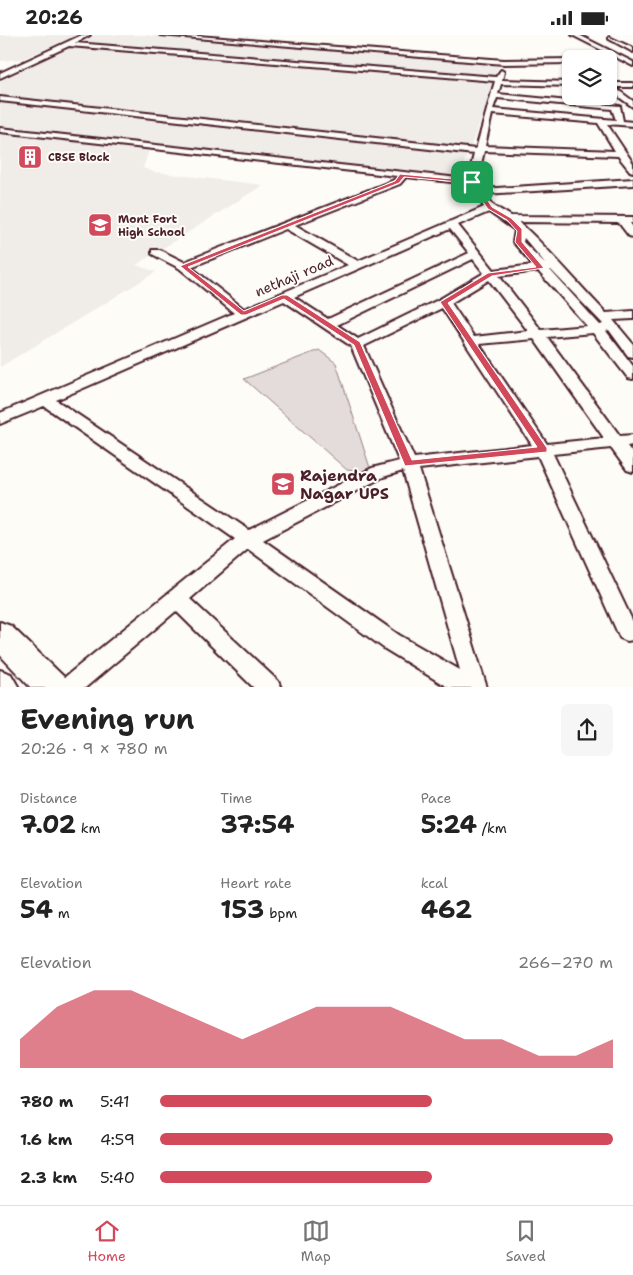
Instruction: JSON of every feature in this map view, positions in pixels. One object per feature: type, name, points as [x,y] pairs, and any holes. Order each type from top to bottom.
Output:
[{"type":"main road","points":[[0,635],[53,687]]},
{"type":"street","points":[[0,75],[87,35]]},
{"type":"street","points":[[163,35],[228,37],[291,45],[504,62],[562,61]]},
{"type":"street","points":[[575,35],[633,64]]},
{"type":"street","points":[[285,50],[301,36]]},
{"type":"street","points":[[611,38],[633,50]]},
{"type":"street","points":[[69,44],[499,80],[562,83]]},
{"type":"street","points":[[624,44],[633,44]]},
{"type":"street","points":[[272,61],[279,55]]},
{"type":"street","points":[[619,57],[633,57]]},
{"type":"street","points":[[504,62],[489,111],[472,182],[490,208],[509,219],[520,231],[536,243],[600,323],[633,375]]},
{"type":"street","points":[[617,86],[633,85]]},
{"type":"street","points":[[617,92],[633,105]]},
{"type":"street","points":[[494,96],[612,107],[617,109],[620,123]]},
{"type":"street","points":[[0,99],[480,150],[633,153]]},
{"type":"street","points":[[489,111],[633,124]]},
{"type":"street","points":[[601,121],[620,154],[633,169]]},
{"type":"street","points":[[0,130],[402,176],[472,182]]},
{"type":"street","points":[[183,266],[397,182],[402,176]]},
{"type":"street","points":[[479,192],[633,182]]},
{"type":"street","name":"nethaji road","points":[[0,419],[490,208]]},
{"type":"street","points":[[509,219],[633,220]]},
{"type":"street","points":[[622,220],[633,234]]},
{"type":"street","points":[[452,224],[538,335],[624,441],[633,466]]},
{"type":"street","points":[[287,225],[357,265]]},
{"type":"street","points":[[520,231],[518,242],[541,268],[600,323],[612,327],[633,353]]},
{"type":"street","points":[[156,252],[183,266],[243,314]]},
{"type":"street","points":[[328,324],[475,254]]},
{"type":"street","points":[[357,344],[444,302],[490,274],[554,266]]},
{"type":"street","points":[[285,296],[357,344],[409,463],[476,687]]},
{"type":"street","points":[[444,302],[543,450],[628,632],[633,631]]},
{"type":"street","points":[[470,341],[538,335],[633,315]]},
{"type":"street","points":[[44,399],[248,539],[392,642],[470,687]]},
{"type":"street","points":[[68,687],[248,539],[378,472],[409,463],[624,441]]},
{"type":"street","points":[[176,598],[270,687]]},
{"type":"shaded area","points":[[0,35],[77,35],[22,59],[0,61]]},
{"type":"shaded area","points":[[94,35],[144,35],[500,63],[493,79],[497,79],[458,178],[0,128],[0,81],[68,47],[461,77],[80,42]]},
{"type":"shaded area","name":"Mont Fort High School","points":[[0,134],[149,150],[143,168],[154,172],[263,185],[136,265],[156,272],[0,367]]},
{"type":"shaded area","points":[[319,350],[336,363],[372,474],[347,470],[244,379]]},
{"type":"place","name":"CBSE Block","points":[[30,157]]},
{"type":"place","name":"Mont Fort High School","points":[[100,225]]},
{"type":"place","name":"Rajendra Nagar UPS","points":[[283,484]]},
{"type":"route","points":[[402,176],[472,182],[490,208],[509,219],[520,231],[518,242],[541,268],[490,274],[444,302],[543,450],[409,463],[357,344],[285,296],[243,314],[183,266],[397,182],[402,176]]}]
